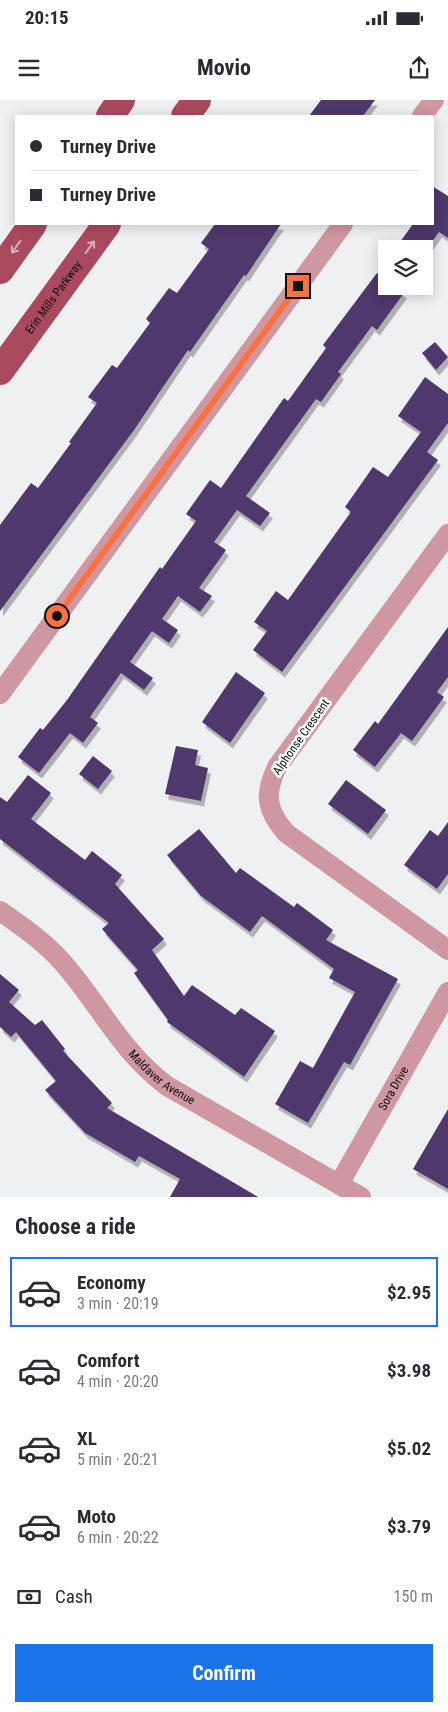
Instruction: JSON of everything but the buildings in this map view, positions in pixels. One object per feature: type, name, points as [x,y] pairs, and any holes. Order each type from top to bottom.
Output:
[{"type":"main road","points":[[111,115],[121,100]]},
{"type":"main road","points":[[186,115],[197,100]]},
{"type":"main road","points":[[0,270],[32,225]]},
{"type":"main road","name":"Erin Mills Parkway","points":[[0,371],[106,225]]},
{"type":"street","points":[[423,115],[434,100]]},
{"type":"street","points":[[0,694],[342,225]]},
{"type":"street","name":"Alphonse Crescent","points":[[448,534],[277,767],[270,783],[268,798],[272,814],[286,833],[448,950]]},
{"type":"street","name":"Maldaver Avenue","points":[[0,911],[41,941],[64,964],[120,1042],[148,1072],[167,1086],[361,1197]]},
{"type":"street","name":"Sora Drive","points":[[339,1184],[448,992]]},
{"type":"route","points":[[57,616],[298,286]]}]
